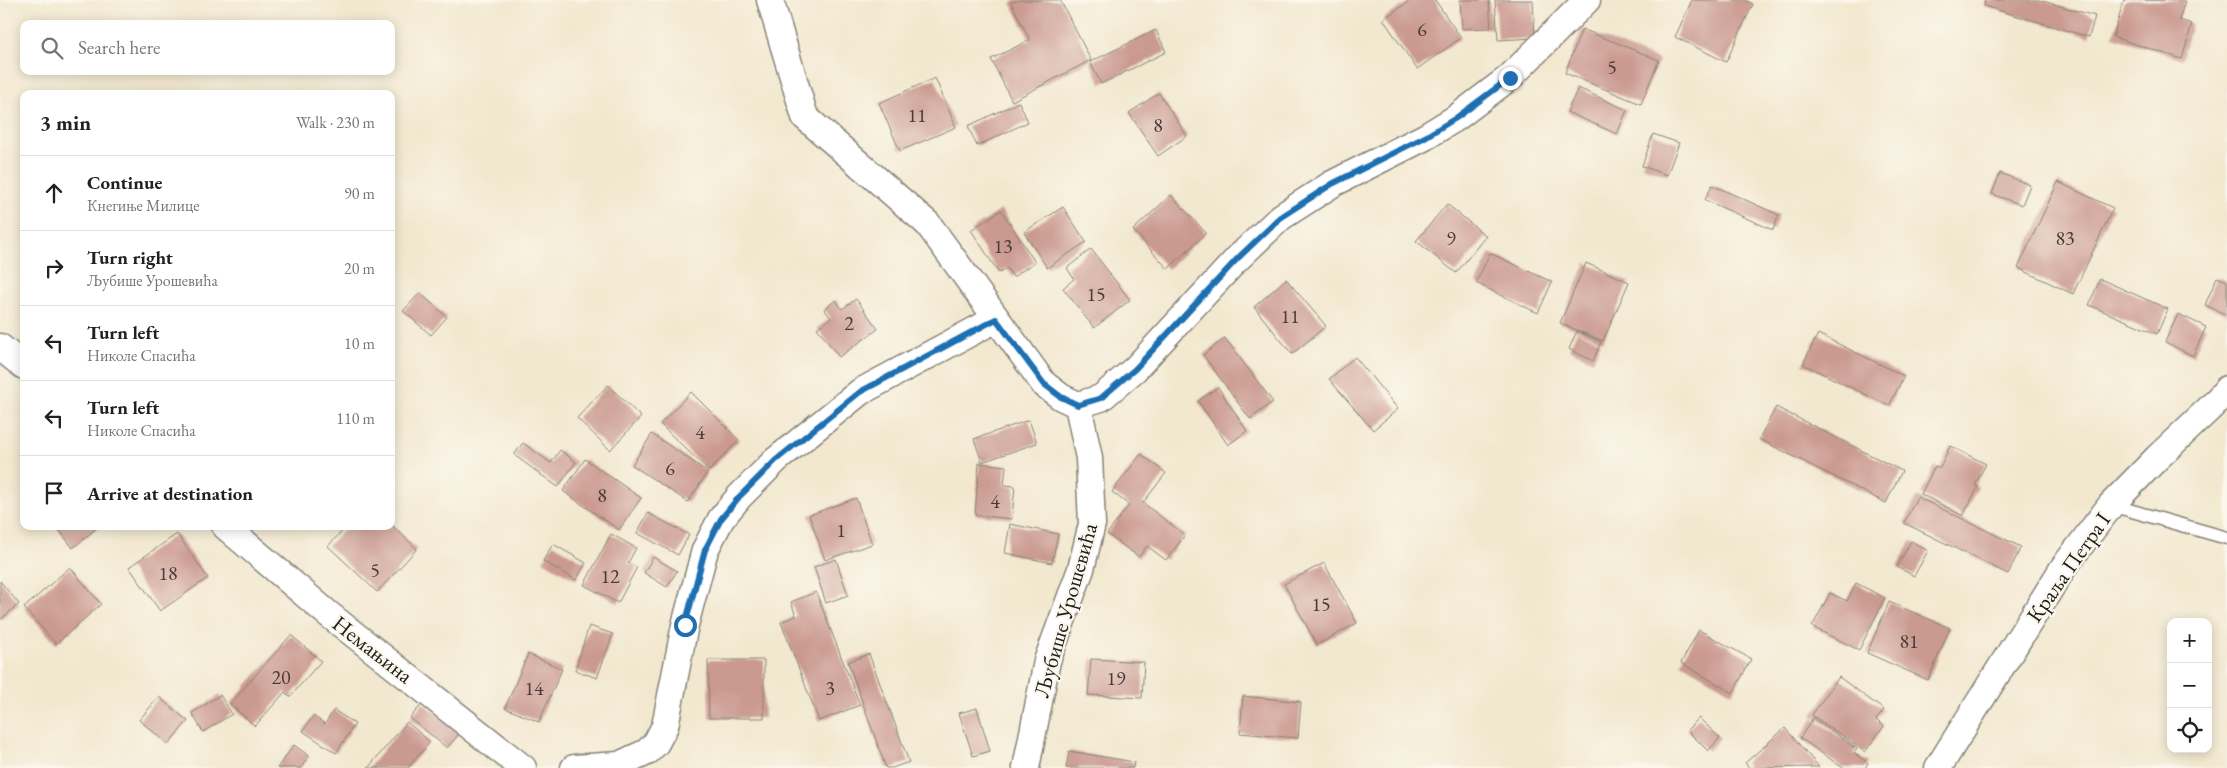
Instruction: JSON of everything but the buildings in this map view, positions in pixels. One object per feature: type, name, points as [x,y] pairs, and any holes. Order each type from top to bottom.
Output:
[{"type":"street","points":[[770,0],[805,117],[928,224],[1044,384],[1061,397],[1078,405],[1101,398],[1135,369],[1238,258],[1281,217],[1332,184],[1425,137],[1456,118],[1510,78],[1587,0]]},
{"type":"street","points":[[574,768],[619,765],[647,752],[656,743],[665,726],[685,625],[705,550],[721,519],[739,497],[776,460],[860,392],[996,319]]},
{"type":"street","points":[[0,347],[20,363]]},
{"type":"street","name":"Краља Петра I","points":[[1938,768],[2063,568],[2111,505],[2227,389]]},
{"type":"street","name":"Љубише Урошевића","points":[[1026,768],[1047,661],[1081,569],[1092,524],[1090,466],[1078,405]]},
{"type":"street","name":"Немањина","points":[[230,530],[328,613],[523,768]]},
{"type":"lane","points":[[2111,505],[2227,538]]},
{"type":"route","points":[[685,625],[705,550],[721,519],[739,497],[776,460],[860,392],[996,319],[1044,384],[1061,397],[1078,405],[1101,398],[1135,369],[1238,258],[1281,217],[1304,200],[1332,184],[1425,137],[1456,118],[1510,78]]}]
